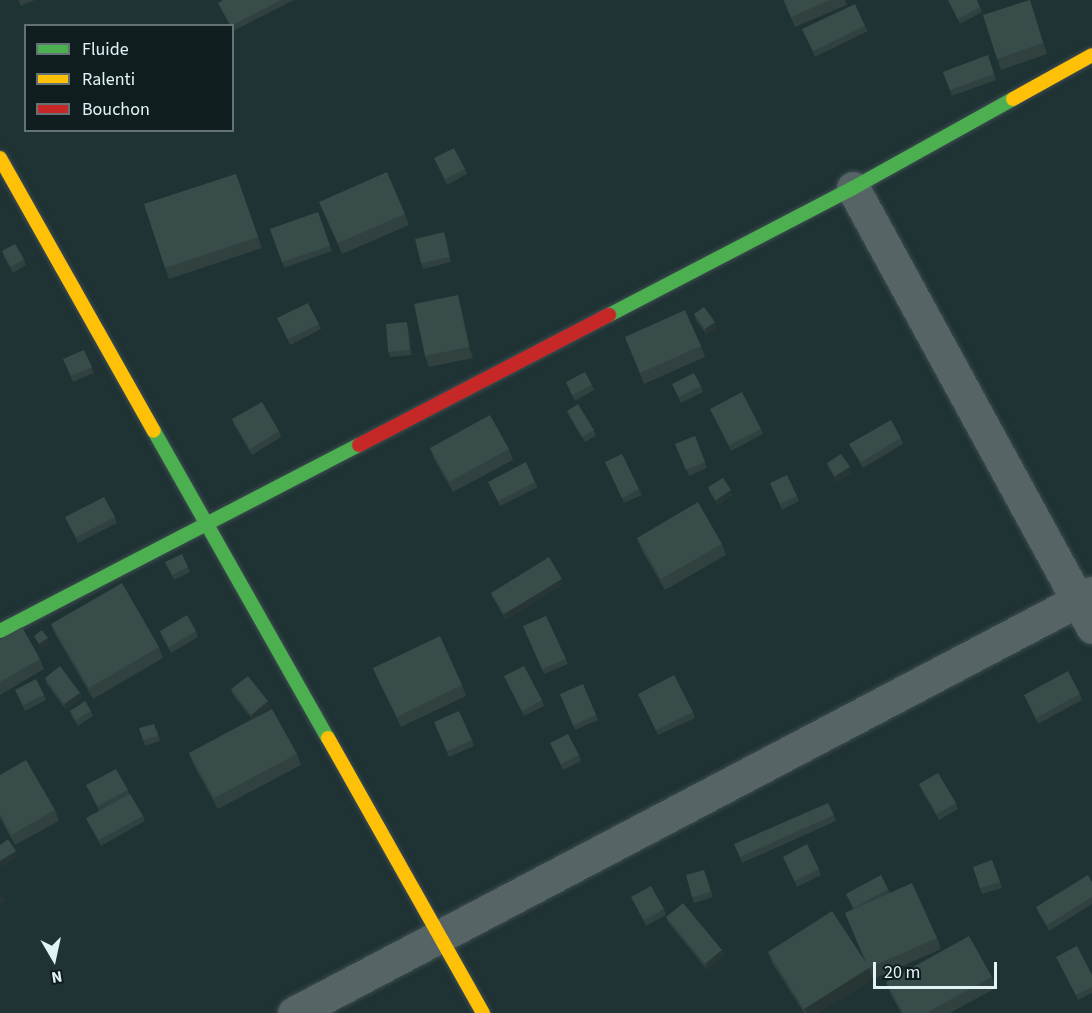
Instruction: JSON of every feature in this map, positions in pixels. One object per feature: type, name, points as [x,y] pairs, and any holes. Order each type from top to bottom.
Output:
[{"type":"street","points":[[0,631],[853,188],[1092,55]]},
{"type":"street","points":[[0,158],[483,1013]]},
{"type":"street","points":[[294,1013],[440,936],[1087,607],[853,188]]},
{"type":"building","points":[[223,0],[281,0],[234,24],[230,24],[218,3]]},
{"type":"building","points":[[784,0],[830,0],[791,17]]},
{"type":"building","points":[[948,0],[977,0],[980,7],[958,19]]},
{"type":"building","points":[[1030,0],[1043,43],[997,59],[983,15]]},
{"type":"building","points":[[855,4],[865,26],[813,51],[802,29]]},
{"type":"building","points":[[988,55],[994,74],[950,90],[943,72]]},
{"type":"building","points":[[454,148],[465,169],[445,179],[434,158]]},
{"type":"building","points":[[387,172],[405,214],[338,243],[319,202]]},
{"type":"building","points":[[236,174],[258,237],[165,268],[144,204]]},
{"type":"building","points":[[318,212],[330,246],[282,262],[270,229]]},
{"type":"building","points":[[444,232],[449,257],[421,263],[415,239]]},
{"type":"building","points":[[15,244],[24,259],[11,267],[2,251]]},
{"type":"building","points":[[458,295],[469,347],[425,356],[414,304]]},
{"type":"building","points":[[308,303],[319,324],[288,339],[277,318]]},
{"type":"building","points":[[704,307],[715,322],[705,329],[694,314]]},
{"type":"building","points":[[685,310],[701,346],[640,373],[625,337]]},
{"type":"building","points":[[407,322],[410,350],[388,352],[386,324]]},
{"type":"building","points":[[84,350],[92,367],[71,376],[63,359]]},
{"type":"building","points":[[585,372],[592,385],[572,395],[566,382]]},
{"type":"building","points":[[694,373],[701,386],[679,397],[672,384]]},
{"type":"building","points":[[742,392],[761,429],[729,445],[710,409]]},
{"type":"building","points":[[262,402],[279,431],[250,449],[232,419]]},
{"type":"building","points":[[578,404],[594,430],[582,437],[567,411]]},
{"type":"building","points":[[490,415],[509,449],[449,482],[430,448]]},
{"type":"building","points":[[891,420],[901,438],[861,462],[849,444]]},
{"type":"building","points":[[695,436],[705,462],[686,470],[675,444]]},
{"type":"building","points":[[622,454],[639,489],[622,498],[605,462]]},
{"type":"building","points":[[841,454],[850,467],[835,476],[827,463]]},
{"type":"building","points":[[526,462],[535,482],[498,501],[488,482]]},
{"type":"building","points":[[787,475],[797,496],[780,504],[770,483]]},
{"type":"building","points":[[723,478],[731,490],[716,500],[708,487]]},
{"type":"building","points":[[104,497],[115,517],[76,537],[65,517]]},
{"type":"building","points":[[698,502],[722,544],[661,579],[637,538]]},
{"type":"building","points":[[182,554],[188,567],[172,575],[165,562]]},
{"type":"building","points":[[549,557],[562,579],[504,614],[491,593]]},
{"type":"building","points":[[122,583],[159,647],[89,688],[51,624]]},
{"type":"building","points":[[187,615],[196,631],[169,647],[160,631]]},
{"type":"building","points":[[546,616],[566,659],[542,669],[523,626]]},
{"type":"building","points":[[22,627],[40,659],[0,682],[0,640]]},
{"type":"building","points":[[42,630],[48,638],[39,644],[34,636]]},
{"type":"building","points":[[440,636],[462,685],[397,717],[373,668]]},
{"type":"building","points":[[60,666],[80,693],[64,704],[45,678]]},
{"type":"building","points":[[524,666],[542,700],[522,711],[504,676]]},
{"type":"building","points":[[1068,671],[1080,694],[1036,718],[1024,695]]},
{"type":"building","points":[[674,675],[693,712],[656,730],[638,694]]},
{"type":"building","points":[[248,676],[268,701],[251,715],[231,689]]},
{"type":"building","points":[[36,679],[44,695],[23,705],[15,690]]},
{"type":"building","points":[[583,684],[596,715],[573,725],[560,694]]},
{"type":"building","points":[[85,701],[91,711],[76,720],[70,711]]},
{"type":"building","points":[[272,709],[297,754],[214,798],[189,753]]},
{"type":"building","points":[[459,711],[472,740],[447,751],[434,722]]},
{"type":"building","points":[[154,724],[158,736],[143,740],[139,728]]},
{"type":"building","points":[[568,734],[579,755],[561,764],[550,743]]},
{"type":"building","points":[[26,760],[55,810],[11,835],[0,814],[0,775]]},
{"type":"building","points":[[116,769],[128,790],[98,806],[86,785]]},
{"type":"building","points":[[938,773],[956,803],[937,814],[919,784]]},
{"type":"building","points":[[130,794],[143,816],[99,840],[86,818]]},
{"type":"building","points":[[828,803],[834,815],[740,857],[734,844]]},
{"type":"building","points":[[8,839],[16,851],[0,861],[0,845]]},
{"type":"building","points":[[807,844],[819,869],[795,881],[783,857]]},
{"type":"building","points":[[992,860],[1000,882],[980,888],[973,867]]},
{"type":"building","points":[[704,870],[711,892],[692,897],[686,875]]},
{"type":"building","points":[[881,875],[888,889],[854,908],[846,894]]},
{"type":"building","points":[[1088,875],[1092,882],[1092,897],[1047,925],[1036,907]]},
{"type":"building","points":[[912,883],[937,938],[869,968],[804,1009],[768,952],[832,911],[867,964],[845,913]]},
{"type":"building","points":[[651,886],[664,909],[644,920],[631,897]]},
{"type":"building","points":[[683,903],[722,950],[705,964],[666,917]]},
{"type":"building","points":[[969,936],[992,977],[926,1013],[903,1013],[886,982]]},
{"type":"building","points":[[1077,946],[1092,975],[1092,987],[1076,995],[1056,957]]},
{"type":"traffic: fast","points":[[609,315],[853,188],[1013,99]]},
{"type":"traffic: fast","points":[[154,431],[328,738]]},
{"type":"traffic: fast","points":[[0,631],[359,445]]},
{"type":"traffic: slow","points":[[1013,99],[1092,55]]},
{"type":"traffic: slow","points":[[0,158],[154,431]]},
{"type":"traffic: slow","points":[[328,738],[483,1013]]},
{"type":"traffic: jam","points":[[359,445],[609,315]]}]
